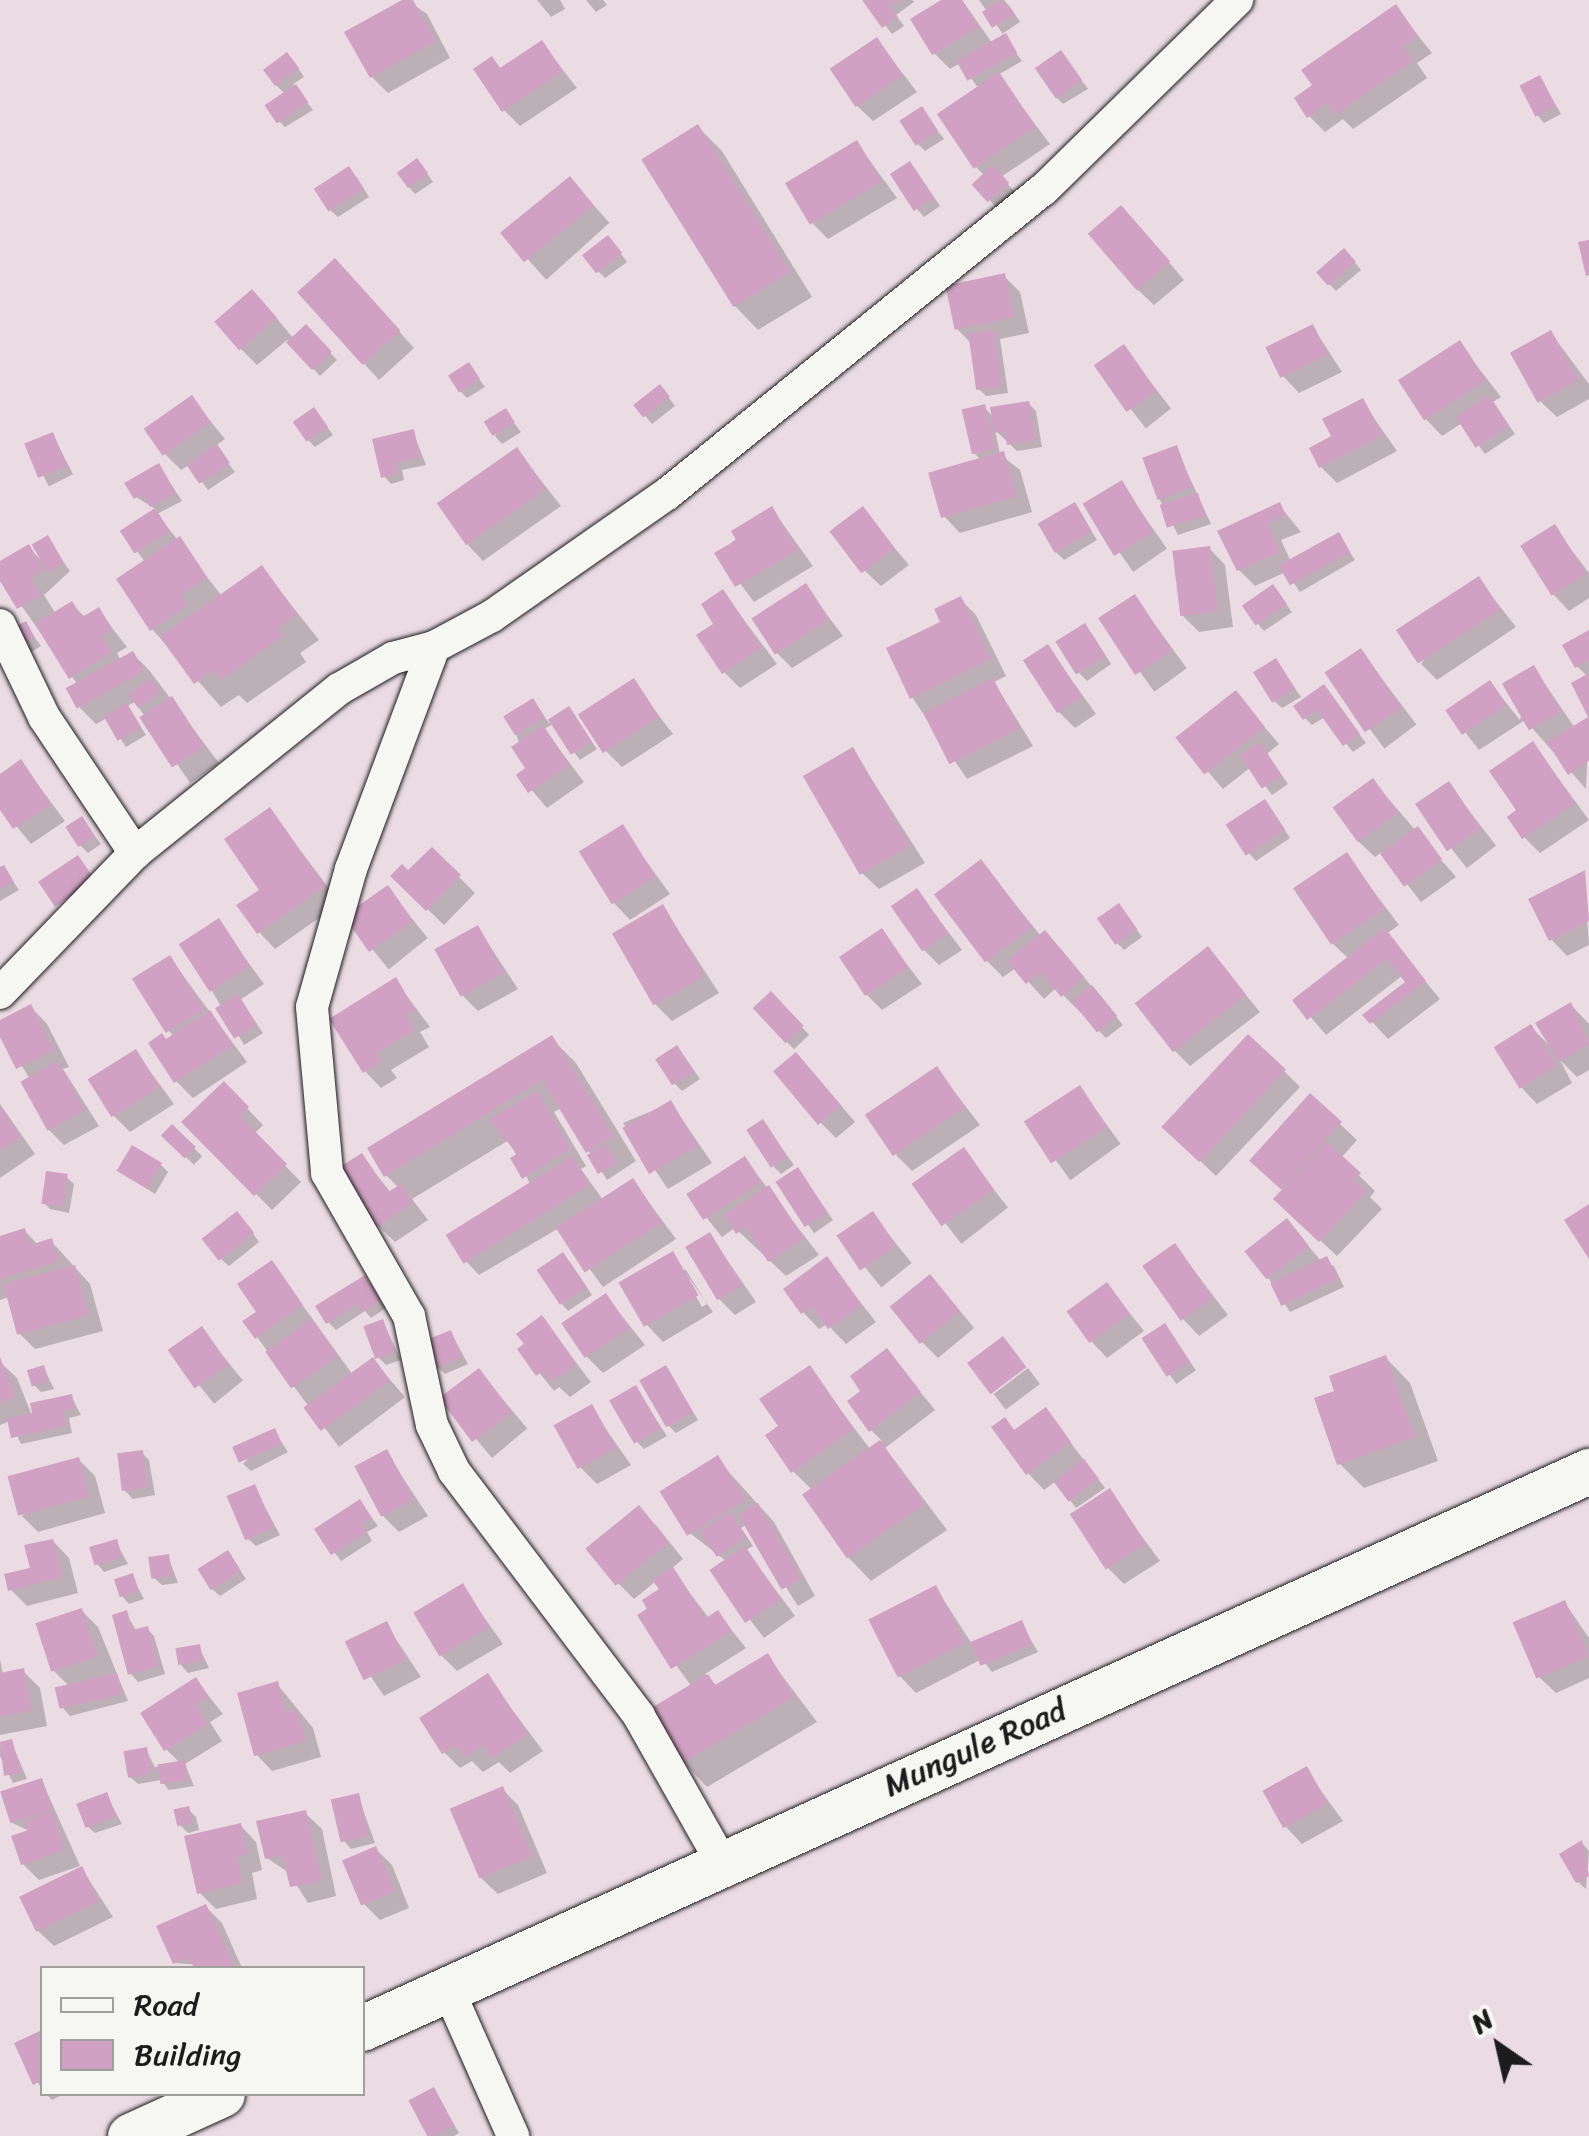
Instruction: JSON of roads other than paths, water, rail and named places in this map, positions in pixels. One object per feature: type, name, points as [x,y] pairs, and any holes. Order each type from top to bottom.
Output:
[{"type":"street","points":[[0,993],[134,853],[339,690],[393,658],[434,647],[492,616],[666,494],[1042,190],[1131,111],[1237,0]]},
{"type":"street","points":[[0,625],[44,716],[134,853]]},
{"type":"street","points":[[434,647],[350,869],[312,1007],[311,1052],[327,1173],[408,1316],[432,1424],[454,1471],[639,1716],[722,1862]]},
{"type":"street","name":"Mungule Road","points":[[365,2027],[1589,1471]]},
{"type":"street","points":[[448,1989],[512,2136]]},
{"type":"street","points":[[130,2136],[218,2096]]}]
